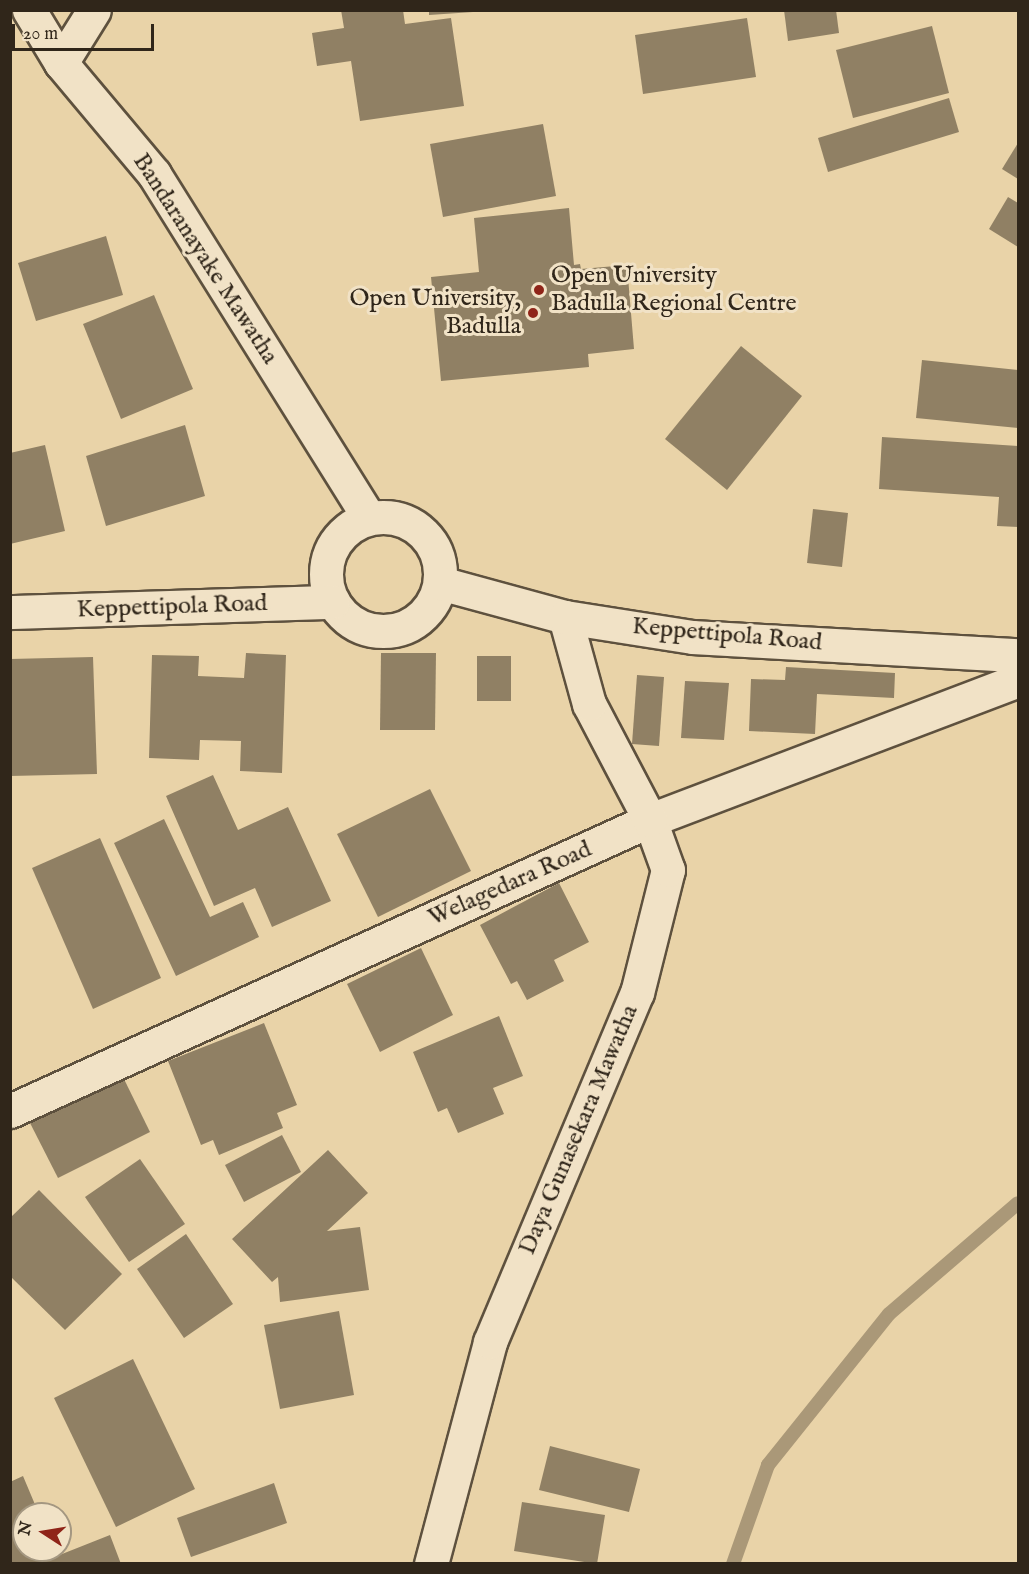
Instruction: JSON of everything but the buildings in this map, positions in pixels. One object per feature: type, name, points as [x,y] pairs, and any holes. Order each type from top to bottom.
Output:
[{"type":"street","name":"Bandaranayake Mawatha","points":[[29,10],[61,63],[154,174],[368,517]]},
{"type":"street","points":[[61,63],[94,10]]},
{"type":"street","points":[[387,516],[405,520],[422,531],[434,546],[440,564],[440,583],[433,602],[420,617],[403,628],[383,632],[363,628],[345,618],[333,602],[326,572],[334,541],[350,526],[368,517],[387,516]]},
{"type":"street","name":"Keppettipola Road","points":[[440,583],[565,617],[692,637],[1018,655]]},
{"type":"street","name":"Keppettipola Road","points":[[10,612],[333,602]]},
{"type":"street","name":"Daya Gunasekara Mawatha","points":[[431,1563],[490,1342],[637,993],[668,870],[650,820],[589,704],[565,617]]},
{"type":"street","name":"Welagedara Road","points":[[10,1111],[650,820],[1018,680]]},
{"type":"waterway","points":[[733,1564],[768,1465],[889,1314],[1018,1203]]},
{"type":"place","name":"Open University Badulla Regional Centre","points":[[539,290]]},
{"type":"place","name":"Open University, Badulla","points":[[533,313]]}]
